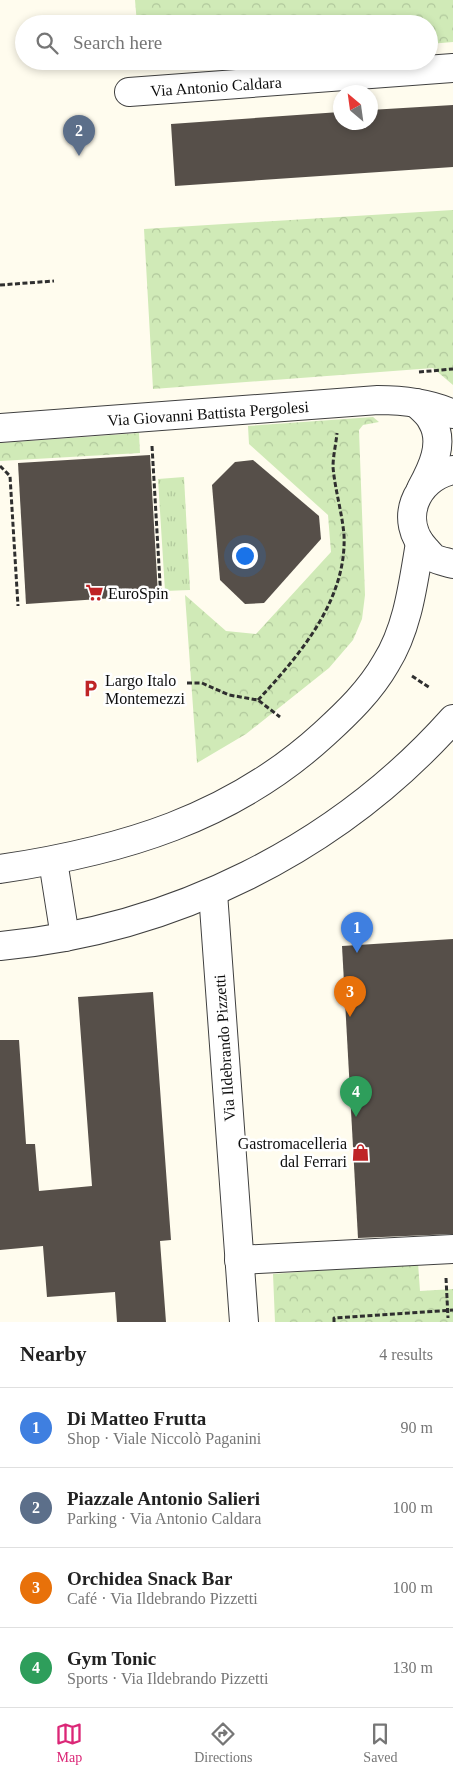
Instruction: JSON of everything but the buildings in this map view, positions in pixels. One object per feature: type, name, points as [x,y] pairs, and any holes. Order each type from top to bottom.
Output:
[{"type":"street","name":"Via Antonio Caldara","points":[[438,69],[453,68]]},
{"type":"street","name":"Via Antonio Caldara","points":[[129,92],[426,70]]},
{"type":"street","name":"Via Giovanni Battista Pergolesi","points":[[0,428],[378,400],[438,407],[453,414]]},
{"type":"street","points":[[416,403],[432,421],[436,436],[437,454],[413,505],[411,517],[414,532],[420,544],[434,558],[453,564]]},
{"type":"street","points":[[421,490],[429,481],[453,470]]},
{"type":"street","points":[[0,869],[54,861],[128,844],[197,818],[259,783],[318,740],[364,696],[387,662],[402,628],[409,604],[420,544]]},
{"type":"street","points":[[0,946],[65,937],[139,919],[213,893],[280,859],[353,811],[400,773],[453,719]]},
{"type":"street","points":[[54,861],[65,937]]},
{"type":"street","name":"Via Ildebrando Pizzetti","points":[[213,893],[244,1322]]},
{"type":"street","points":[[239,1260],[449,1249]]},
{"type":"path","points":[[0,285],[54,281]]},
{"type":"path","points":[[419,372],[453,369]]},
{"type":"path","points":[[150,417],[162,600]]},
{"type":"path","points":[[258,700],[291,664],[321,622],[338,578],[344,538],[341,506],[333,466],[339,424]]},
{"type":"path","points":[[0,466],[10,476],[18,606]]},
{"type":"path","points":[[405,672],[430,688]]},
{"type":"path","points":[[187,683],[202,683],[229,695],[258,700],[280,716]]},
{"type":"path","points":[[448,1318],[449,1249]]},
{"type":"path","points":[[334,1322],[334,1318],[453,1310]]},
{"type":"green space","points":[[135,0],[453,0],[453,42],[438,43],[438,15],[136,15]]},
{"type":"green space","points":[[453,210],[453,385],[433,368],[153,389],[144,229]]},
{"type":"green space","points":[[373,417],[379,422],[363,425],[359,430],[365,595],[362,619],[353,640],[329,668],[246,734],[197,763],[185,595],[226,631],[256,634],[331,552],[328,515],[249,444],[248,426]]},
{"type":"green space","points":[[139,433],[140,453],[0,461],[0,443]]},
{"type":"green space","points":[[184,477],[190,590],[165,591],[158,479]]},
{"type":"green space","points":[[418,1263],[420,1291],[453,1289],[453,1322],[275,1322],[273,1274]]},
{"type":"place","name":"Piazzale Antonio Salieri","points":[[79,156]]},
{"type":"place","name":"EuroSpin","points":[[94,593]]},
{"type":"place","name":"Largo Italo Montemezzi","points":[[91,689]]},
{"type":"place","name":"Di Matteo Frutta","points":[[357,953]]},
{"type":"place","name":"Orchidea Snack Bar","points":[[350,1017]]},
{"type":"place","name":"Gym Tonic","points":[[356,1117]]},
{"type":"place","name":"Gastromacelleria dal Ferrari","points":[[361,1152]]}]
